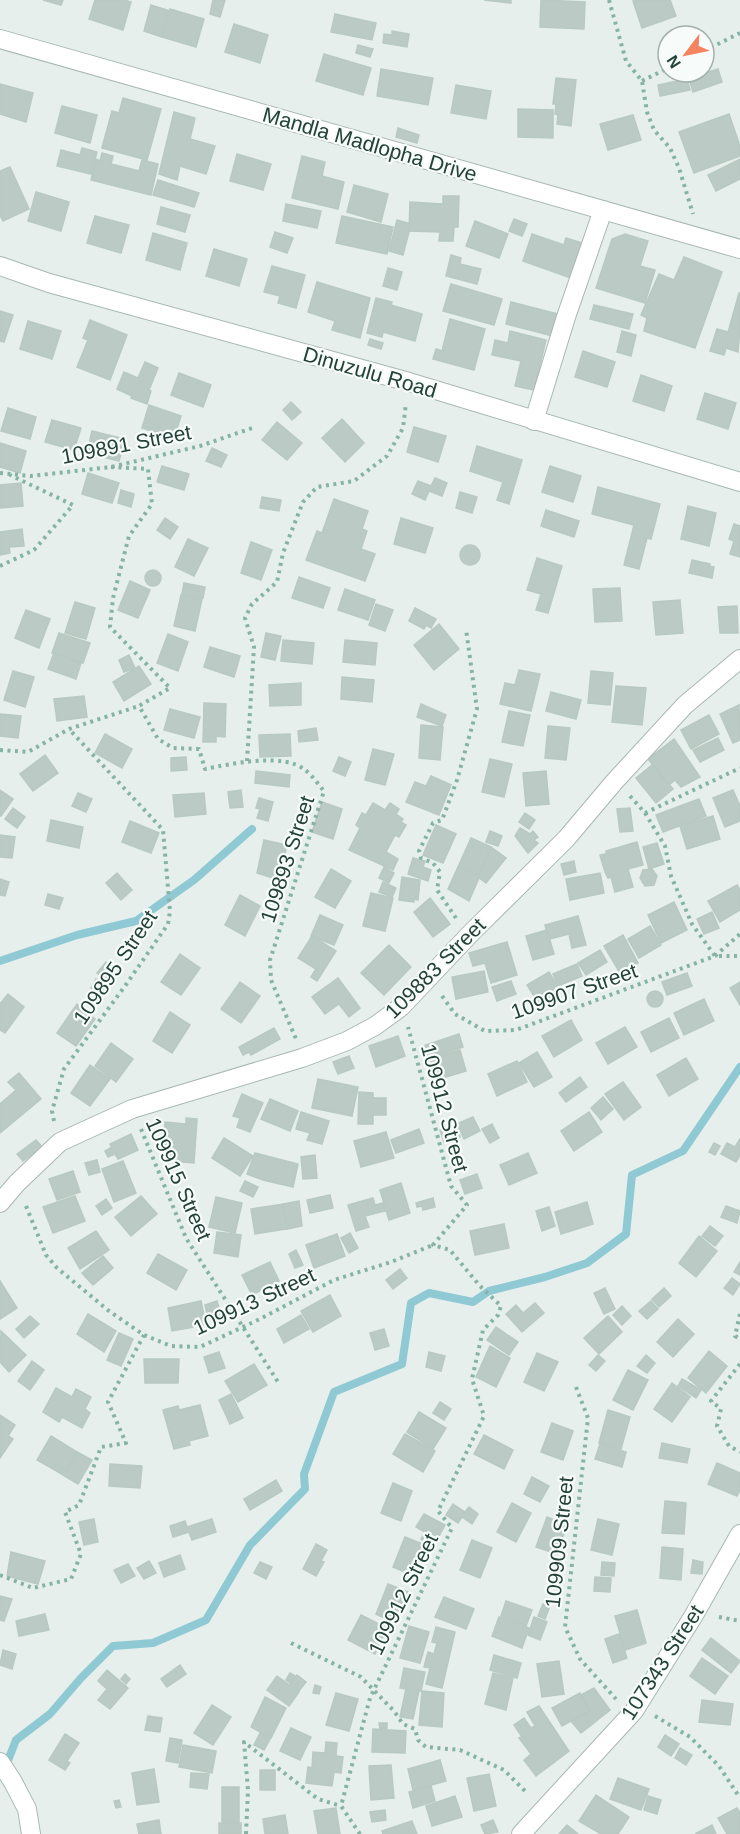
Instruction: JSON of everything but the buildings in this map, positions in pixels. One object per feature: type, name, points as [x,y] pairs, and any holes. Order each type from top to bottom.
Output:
[{"type":"street","name":"Mandla Madlopha Drive","points":[[0,39],[740,249]]},
{"type":"street","points":[[534,421],[566,317],[603,210]]},
{"type":"street","name":"Dinuzulu Road","points":[[0,266],[49,283],[409,382],[740,482]]},
{"type":"street","name":"109883 Street","points":[[0,1203],[16,1183],[60,1142],[132,1109],[249,1072],[302,1058],[347,1041],[375,1026],[400,1007],[470,934],[567,839],[615,781],[685,705],[740,659]]},
{"type":"street","name":"107343 Street","points":[[522,1834],[634,1711],[740,1534]]},
{"type":"street","points":[[0,1762],[27,1809],[31,1834]]},
{"type":"path","points":[[609,0],[626,61],[642,81],[647,112],[654,130],[670,148],[679,168],[699,238]]},
{"type":"path","points":[[716,45],[740,33]]},
{"type":"path","points":[[642,81],[656,74]]},
{"type":"path","points":[[247,760],[254,647],[246,618],[252,604],[277,582],[284,553],[303,502],[317,487],[354,481],[387,456],[403,428],[409,382]]},
{"type":"path","name":"109891 Street","points":[[0,473],[30,476],[111,467],[200,446],[255,427]]},
{"type":"path","points":[[0,750],[28,752],[69,729],[140,706],[170,688],[110,627],[113,598],[129,536],[152,504],[148,469],[111,467]]},
{"type":"path","points":[[0,566],[34,550],[73,505],[6,473]]},
{"type":"path","points":[[466,629],[477,709],[457,780],[442,820],[434,823],[419,851],[421,858],[433,863],[440,872],[437,890],[452,914],[470,934]]},
{"type":"path","name":"109893 Street","points":[[140,706],[158,739],[173,748],[199,749],[205,769],[247,760],[290,762],[305,769],[324,791],[270,960],[271,980],[302,1058]]},
{"type":"path","name":"109895 Street","points":[[60,1142],[52,1111],[64,1069],[168,924],[170,911],[163,830],[69,729]]},
{"type":"path","points":[[645,813],[740,768]]},
{"type":"path","points":[[615,781],[645,813],[665,846],[671,876],[692,924],[716,956],[740,956]]},
{"type":"path","name":"109907 Street","points":[[429,978],[455,1014],[485,1031],[516,1030],[716,956],[740,934]]},
{"type":"path","name":"109912 Street","points":[[341,1806],[373,1689],[452,1528],[438,1511],[484,1416],[472,1379],[483,1330],[498,1316],[501,1306],[480,1286],[450,1250],[433,1245],[467,1205],[451,1186],[424,1092],[411,1035],[400,1007]]},
{"type":"path","name":"109915 Street","points":[[132,1109],[186,1238],[278,1382]]},
{"type":"path","name":"109913 Street","points":[[16,1183],[46,1255],[57,1268],[109,1311],[144,1335],[171,1346],[200,1347],[334,1280],[391,1262],[433,1245]]},
{"type":"path","points":[[740,1314],[735,1336],[740,1339]]},
{"type":"path","points":[[0,1575],[33,1588],[70,1580],[81,1554],[65,1512],[79,1505],[101,1448],[126,1443],[108,1402],[144,1335]]},
{"type":"path","points":[[740,1364],[711,1401],[721,1409],[717,1426],[729,1446],[740,1452]]},
{"type":"path","name":"109909 Street","points":[[576,1387],[588,1418],[565,1627],[580,1659],[615,1698],[634,1711]]},
{"type":"path","points":[[291,1643],[361,1677],[404,1724],[415,1729],[418,1740],[426,1747],[460,1750],[504,1770],[543,1810]]},
{"type":"path","points":[[634,1711],[658,1717],[690,1737],[719,1766],[740,1798]]},
{"type":"path","points":[[246,1834],[248,1790],[244,1742],[318,1798],[341,1806],[360,1834]]},
{"type":"waterway","points":[[0,961],[77,935],[136,921],[194,880],[252,829]]},
{"type":"waterway","points":[[5,1768],[16,1740],[50,1714],[113,1646],[153,1643],[206,1620],[250,1545],[305,1489],[304,1474],[334,1392],[402,1364],[411,1303],[429,1293],[473,1302],[489,1291],[545,1277],[587,1263],[626,1234],[632,1175],[683,1151],[740,1067]]}]
